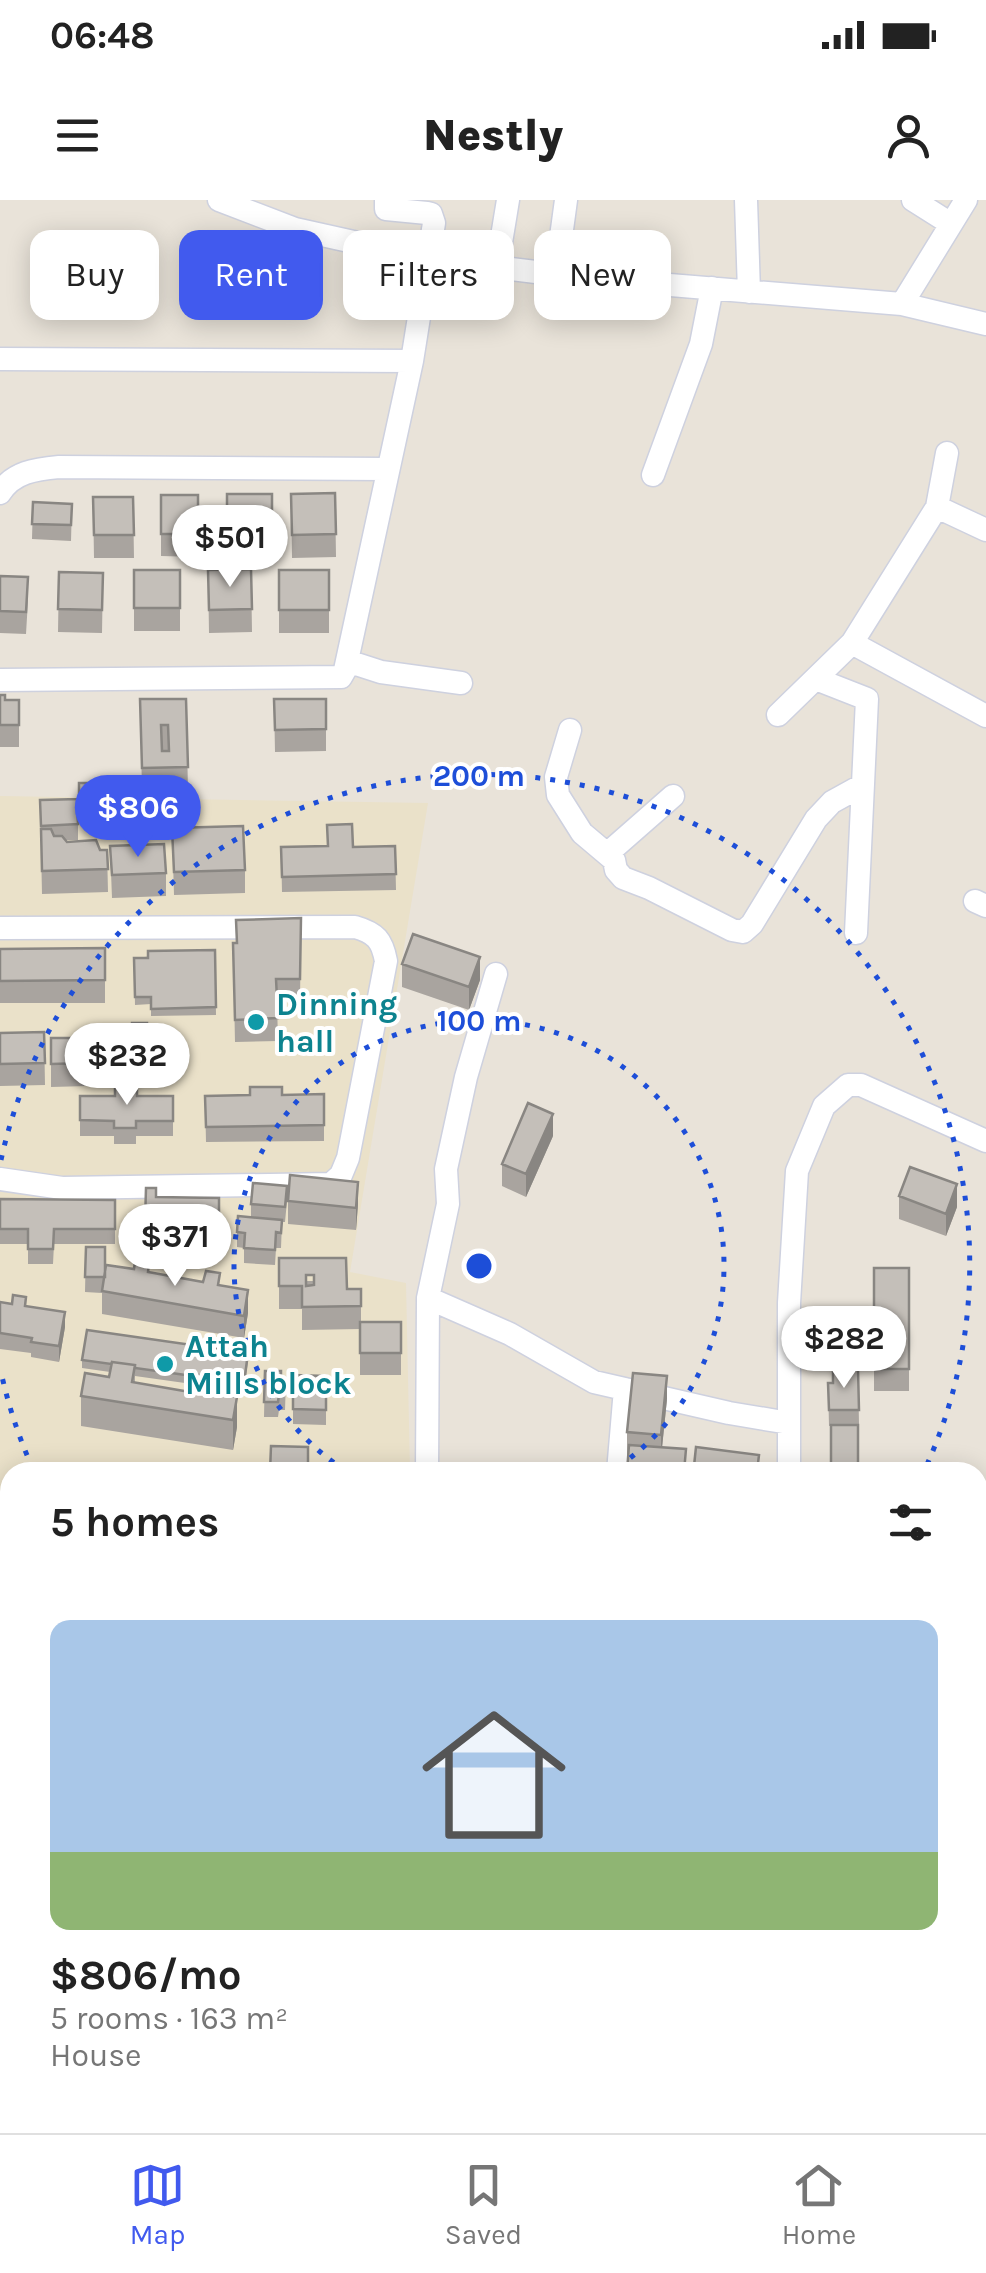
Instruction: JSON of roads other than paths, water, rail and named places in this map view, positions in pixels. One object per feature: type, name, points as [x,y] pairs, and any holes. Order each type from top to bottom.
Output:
[{"type":"street","points":[[386,200],[386,209],[432,214],[433,230]]},
{"type":"street","points":[[504,230],[508,200]]},
{"type":"street","points":[[562,230],[566,200]]},
{"type":"street","points":[[746,200],[749,292]]},
{"type":"street","points":[[913,200],[951,224]]},
{"type":"street","points":[[902,304],[966,200]]},
{"type":"street","points":[[229,202],[296,229],[343,234]]},
{"type":"street","points":[[671,284],[902,304],[986,324]]},
{"type":"street","points":[[653,475],[701,344],[712,288]]},
{"type":"street","points":[[0,680],[340,677],[347,661],[419,320]]},
{"type":"street","points":[[0,359],[412,361]]},
{"type":"street","points":[[778,715],[852,643],[938,507],[947,453]]},
{"type":"street","points":[[0,493],[6,484],[30,470],[59,467],[387,469]]},
{"type":"street","points":[[938,507],[986,530]]},
{"type":"street","points":[[852,643],[986,716]]},
{"type":"street","points":[[347,661],[381,672],[461,683]]},
{"type":"street","points":[[856,934],[867,699],[888,663]]},
{"type":"street","points":[[816,679],[867,699]]},
{"type":"street","points":[[570,730],[556,777],[558,795],[582,833],[608,853],[622,878],[732,930],[743,932],[752,924],[816,819],[832,802],[861,786]]},
{"type":"street","points":[[608,853],[673,796]]},
{"type":"street","points":[[0,928],[356,927],[374,933],[384,946],[386,961],[348,1158],[331,1184],[62,1188],[0,1179]]},
{"type":"street","points":[[427,1462],[428,1298],[448,1204],[446,1169],[466,1077],[496,974]]},
{"type":"street","points":[[789,1462],[789,1303],[797,1170],[824,1106],[848,1086],[862,1085],[986,1141]]},
{"type":"street","points":[[428,1298],[510,1334],[594,1382],[789,1423]]},
{"type":"street","points":[[619,1462],[625,1389]]},
{"type":"place","name":"Dinning hall","points":[[256,1022]]},
{"type":"place","name":"Attah Mills block","points":[[165,1364]]}]
